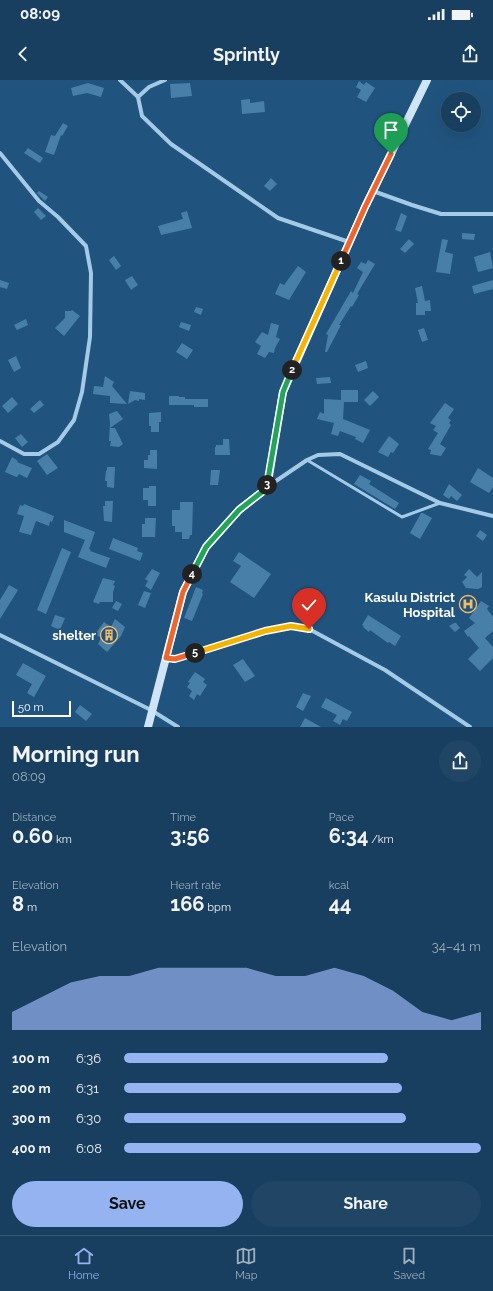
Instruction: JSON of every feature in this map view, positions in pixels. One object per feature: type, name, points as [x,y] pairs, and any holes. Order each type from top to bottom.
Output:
[{"type":"street","points":[[120,80],[138,97],[142,116],[171,144],[278,218],[349,242]]},
{"type":"street","points":[[138,97],[149,87],[165,80]]},
{"type":"street","points":[[267,488],[283,392],[349,242],[427,80]]},
{"type":"street","points":[[0,153],[39,201],[58,217],[86,246],[91,273],[90,337],[82,392],[74,420],[58,442],[39,454],[24,454],[0,441]]},
{"type":"street","points":[[373,191],[412,206],[441,214],[493,214]]},
{"type":"street","points":[[148,727],[151,710],[183,592],[206,547],[239,510],[307,460],[318,455],[340,454],[440,503],[493,516]]},
{"type":"street","points":[[166,658],[175,659],[265,631],[291,626],[309,629],[385,670],[470,727]]},
{"type":"street","points":[[0,635],[151,710],[178,727]]},
{"type":"lane","points":[[307,460],[402,517],[440,503]]},
{"type":"building","points":[[359,81],[364,85],[366,82],[375,88],[366,102],[357,97],[361,90],[356,87]]},
{"type":"building","points":[[88,83],[104,88],[101,97],[87,93],[73,96],[71,88]]},
{"type":"building","points":[[190,83],[192,96],[171,98],[170,84]]},
{"type":"building","points":[[250,99],[250,103],[264,101],[265,112],[242,114],[241,100]]},
{"type":"building","points":[[63,123],[68,126],[62,136],[61,135],[54,155],[45,152],[51,135],[55,136]]},
{"type":"building","points":[[28,148],[43,158],[40,163],[24,153]]},
{"type":"building","points":[[271,178],[277,184],[270,191],[264,186]]},
{"type":"building","points":[[39,191],[48,197],[45,201],[37,193]]},
{"type":"building","points":[[38,208],[46,216],[41,220],[34,212]]},
{"type":"building","points":[[187,211],[192,228],[161,235],[158,226],[183,219],[181,213]]},
{"type":"building","points":[[401,213],[407,216],[401,232],[395,230]]},
{"type":"building","points":[[462,233],[475,234],[474,240],[462,239]]},
{"type":"building","points":[[409,239],[414,244],[405,253],[400,249]]},
{"type":"building","points":[[442,239],[448,240],[445,252],[453,254],[450,274],[436,272]]},
{"type":"building","points":[[490,252],[493,268],[478,272],[474,257]]},
{"type":"building","points":[[114,256],[121,266],[116,270],[109,260]]},
{"type":"building","points":[[368,260],[375,264],[357,294],[359,295],[352,307],[351,306],[339,325],[341,325],[327,352],[325,352],[328,335],[326,334],[351,291],[353,293],[363,272],[357,268],[361,262],[366,264]]},
{"type":"building","points":[[298,266],[306,272],[289,300],[275,294],[280,283],[284,285]]},
{"type":"building","points":[[132,276],[138,285],[131,290],[125,280]]},
{"type":"building","points":[[0,280],[9,283],[7,289],[0,287]]},
{"type":"building","points":[[493,280],[493,289],[474,294],[472,286]]},
{"type":"building","points":[[422,286],[425,301],[430,300],[431,311],[425,311],[425,315],[416,315],[416,303],[418,303],[415,288]]},
{"type":"building","points":[[196,307],[203,309],[201,315],[194,312]]},
{"type":"building","points":[[72,310],[80,316],[64,336],[55,328],[65,318],[65,311]]},
{"type":"building","points":[[26,319],[28,325],[17,330],[14,325]]},
{"type":"building","points":[[181,322],[191,325],[189,331],[179,327]]},
{"type":"building","points":[[271,323],[279,325],[276,337],[280,339],[274,353],[269,352],[265,358],[257,354],[261,346],[255,342],[262,332],[268,335]]},
{"type":"building","points":[[424,328],[428,340],[422,342],[418,330]]},
{"type":"building","points":[[182,343],[193,350],[187,359],[176,352]]},
{"type":"building","points":[[16,356],[21,368],[14,372],[8,360]]},
{"type":"building","points":[[366,361],[368,368],[358,372],[355,365]]},
{"type":"building","points":[[105,376],[114,382],[112,386],[127,404],[110,403],[110,396],[93,394],[94,386],[103,387]]},
{"type":"building","points":[[330,377],[331,383],[317,384],[316,378]]},
{"type":"building","points":[[341,390],[358,390],[358,402],[344,402],[343,419],[370,430],[363,443],[355,439],[356,437],[340,431],[338,436],[331,434],[334,423],[317,419],[320,412],[324,414],[324,399],[341,400]]},
{"type":"building","points":[[130,391],[145,393],[145,400],[139,399],[139,401],[135,400],[128,404]]},
{"type":"building","points":[[373,391],[379,397],[370,406],[364,400]]},
{"type":"building","points":[[169,396],[185,397],[185,399],[208,399],[208,407],[194,407],[194,405],[169,405]]},
{"type":"building","points":[[12,397],[18,404],[8,413],[2,406]]},
{"type":"building","points":[[40,400],[44,405],[34,413],[30,409]]},
{"type":"building","points":[[445,403],[454,409],[448,418],[451,420],[449,423],[451,425],[440,444],[446,448],[441,456],[430,454],[431,450],[428,449],[438,433],[433,430],[436,426],[430,423]]},
{"type":"building","points":[[117,411],[123,419],[110,428],[115,428],[123,444],[119,447],[110,446],[111,441],[109,441],[109,414]]},
{"type":"building","points":[[161,412],[159,432],[151,432],[151,426],[149,426],[149,413]]},
{"type":"building","points":[[21,434],[28,442],[22,447],[15,438]]},
{"type":"building","points":[[389,436],[399,444],[393,453],[391,452],[388,457],[378,452]]},
{"type":"building","points":[[223,439],[229,439],[230,455],[215,455],[216,445],[223,445]]},
{"type":"building","points":[[150,450],[157,450],[157,469],[144,468],[144,460],[148,460]]},
{"type":"building","points":[[47,454],[58,468],[47,475],[37,461]]},
{"type":"building","points":[[12,457],[18,461],[17,462],[32,468],[27,478],[19,474],[17,477],[5,472]]},
{"type":"building","points":[[107,467],[115,467],[114,488],[107,487],[107,481],[105,481]]},
{"type":"building","points":[[478,468],[493,478],[493,487],[489,493],[470,482]]},
{"type":"building","points":[[211,470],[220,470],[218,485],[210,485]]},
{"type":"building","points":[[360,475],[371,481],[369,484],[399,503],[395,509],[354,484]]},
{"type":"building","points":[[449,484],[462,495],[457,501],[451,496],[449,499],[443,495]]},
{"type":"building","points":[[149,486],[156,486],[156,506],[148,506],[148,500],[143,500],[143,488],[149,488]]},
{"type":"building","points":[[105,501],[113,501],[112,522],[104,521],[103,506],[105,506]]},
{"type":"building","points":[[180,502],[193,502],[192,535],[190,535],[189,539],[182,539],[182,532],[175,532],[175,526],[172,526],[172,510],[180,510]]},
{"type":"building","points":[[24,504],[54,516],[52,522],[50,521],[49,526],[36,521],[31,535],[19,532],[24,516],[17,514],[20,505],[23,506]]},
{"type":"building","points":[[421,513],[432,518],[420,539],[410,533]]},
{"type":"building","points":[[145,518],[156,518],[155,537],[142,537],[142,524],[145,524]]},
{"type":"building","points":[[64,520],[95,532],[89,549],[91,550],[90,551],[110,558],[106,568],[78,557],[85,540],[64,532]]},
{"type":"building","points":[[480,530],[487,535],[483,541],[476,536]]},
{"type":"building","points":[[113,538],[138,548],[137,551],[143,553],[140,561],[109,549]]},
{"type":"building","points":[[62,548],[71,552],[46,614],[37,610]]},
{"type":"building","points":[[239,552],[271,574],[254,598],[230,582],[241,566],[233,561]]},
{"type":"building","points":[[152,569],[160,573],[151,590],[145,586],[148,581],[145,579]]},
{"type":"building","points":[[469,569],[477,577],[482,572],[482,587],[478,589],[466,588],[462,582],[467,577],[464,575]]},
{"type":"building","points":[[103,578],[115,581],[113,585],[115,586],[113,592],[113,602],[100,602],[99,604],[93,602]]},
{"type":"building","points":[[9,585],[18,590],[0,619],[0,600]]},
{"type":"building","points":[[196,587],[203,590],[203,594],[192,621],[184,618]]},
{"type":"building","points":[[144,591],[151,593],[145,608],[138,605]]},
{"type":"building","points":[[116,601],[122,604],[118,611],[112,608]]},
{"type":"building","points":[[481,601],[489,606],[487,609],[493,617],[493,631],[485,638],[493,647],[493,658],[480,671],[468,659],[479,648],[464,631],[475,623],[469,618]]},
{"type":"building","points":[[55,615],[65,618],[60,630],[51,626]]},
{"type":"building","points":[[368,615],[401,636],[395,646],[389,642],[388,643],[370,630],[369,632],[363,627],[364,626],[362,625]]},
{"type":"building","name":"shelter","points":[[115,619],[125,627],[121,636],[107,652],[98,644],[101,638],[95,634],[104,622],[111,627]]},
{"type":"building","points":[[456,623],[460,628],[455,632],[449,626]]},
{"type":"building","points":[[243,659],[255,676],[245,682],[233,665]]},
{"type":"building","points":[[23,663],[46,676],[34,697],[27,693],[32,684],[16,675]]},
{"type":"building","points":[[195,672],[205,679],[203,682],[207,685],[200,696],[197,694],[194,700],[189,696],[192,691],[187,687],[190,683],[188,682]]},
{"type":"building","points":[[303,693],[311,696],[303,711],[296,707]]},
{"type":"building","points":[[326,698],[352,712],[347,721],[343,719],[340,725],[333,721],[337,715],[321,707]]},
{"type":"building","points":[[80,705],[92,714],[86,721],[75,712]]},
{"type":"building","points":[[305,718],[321,727],[300,727]]},
{"type":"place","name":"Kasulu District Hospital","points":[[468,604]]},
{"type":"place","name":"shelter","points":[[109,635]]},
{"type":"route","points":[[309,629],[291,626],[265,631],[175,659],[166,658],[183,592],[206,547],[239,510],[267,488],[283,392],[365,207],[391,154]]}]
